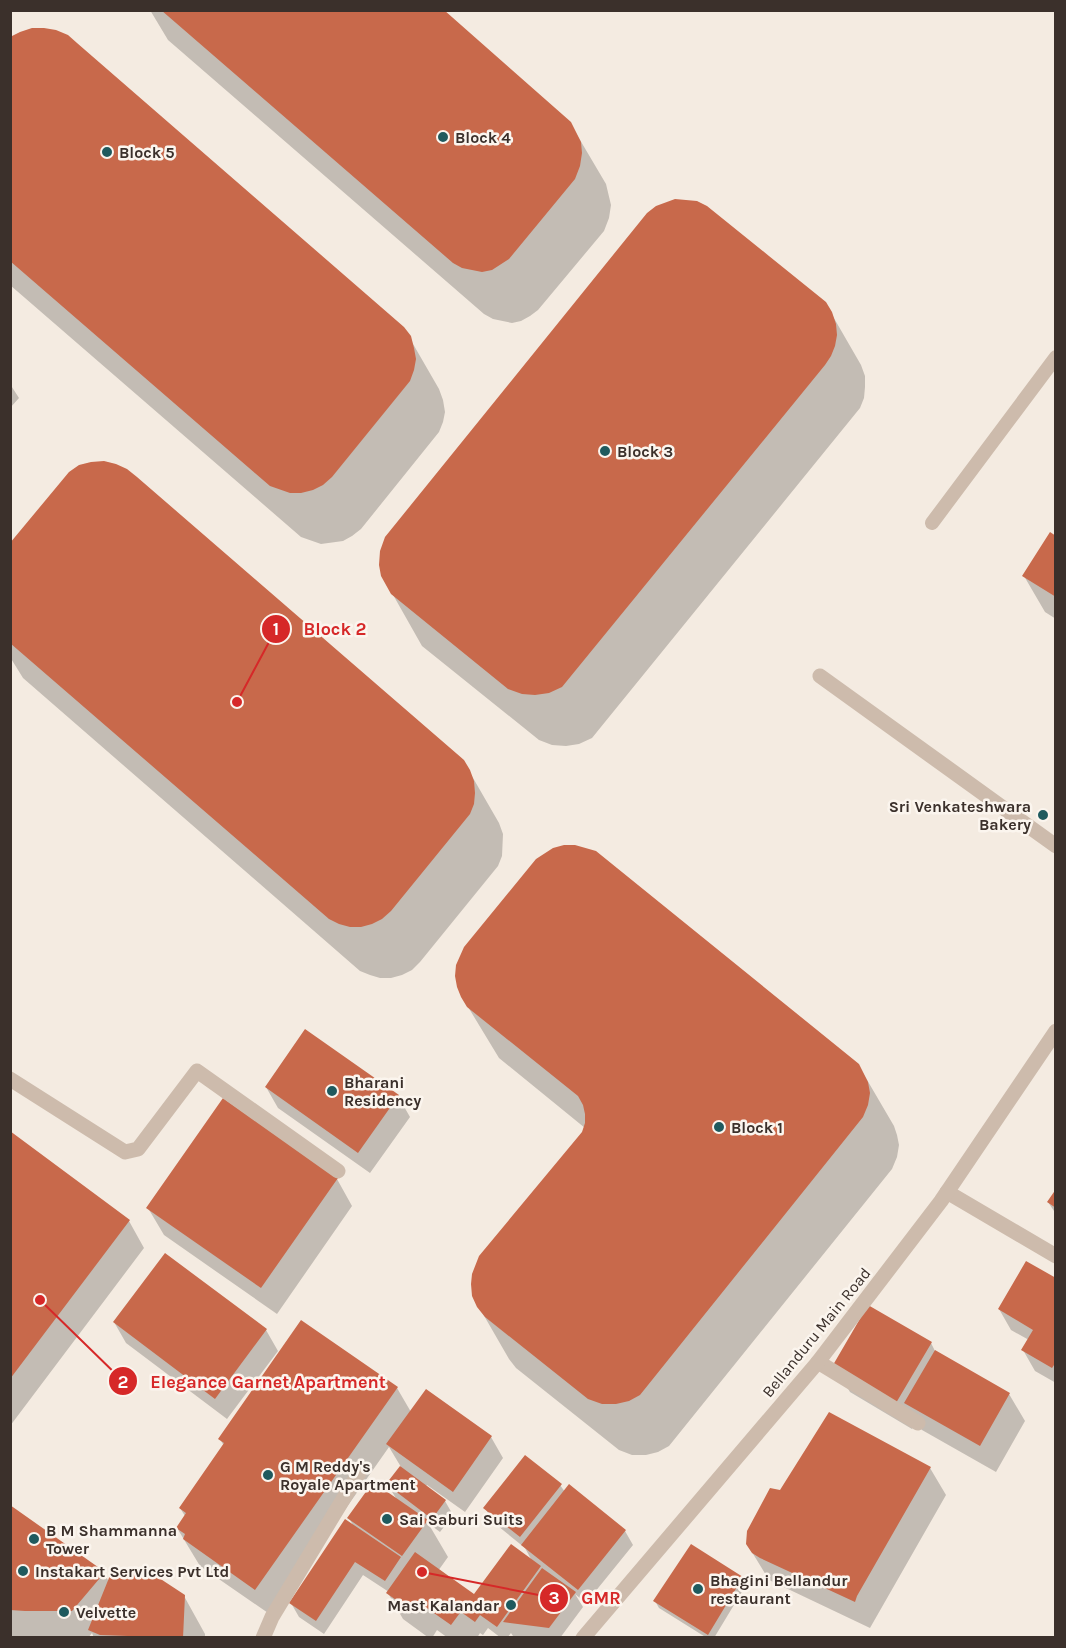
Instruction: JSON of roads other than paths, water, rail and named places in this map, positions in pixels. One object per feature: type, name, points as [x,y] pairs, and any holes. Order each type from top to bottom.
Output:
[{"type":"street","points":[[820,676],[1056,846]]},
{"type":"street","name":"Bellanduru Main Road","points":[[583,1638],[818,1362],[946,1192],[1056,1031]]},
{"type":"street","points":[[10,1079],[125,1152],[138,1149],[197,1071],[338,1171]]},
{"type":"street","points":[[946,1192],[1056,1256]]},
{"type":"street","points":[[818,1362],[918,1423]]},
{"type":"street","points":[[263,1638],[272,1617],[359,1473]]},
{"type":"lane","points":[[932,523],[1056,357]]},
{"type":"place","name":"Block 4","points":[[443,137]]},
{"type":"place","name":"Block 5","points":[[107,152]]},
{"type":"place","name":"Block 3","points":[[605,451]]},
{"type":"place","name":"Block 2","points":[[237,702]]},
{"type":"place","name":"Sri Venkateshwara Bakery","points":[[1043,815]]},
{"type":"place","name":"Bharani Residency","points":[[332,1091]]},
{"type":"place","name":"Block 1","points":[[719,1127]]},
{"type":"place","name":"Elegance Garnet Apartment","points":[[40,1300]]},
{"type":"place","name":"G M Reddy's Royale Apartment","points":[[268,1475]]},
{"type":"place","name":"Sai Saburi Suits","points":[[387,1519]]},
{"type":"place","name":"B M Shammanna Tower","points":[[34,1539]]},
{"type":"place","name":"Instakart Services Pvt Ltd","points":[[23,1571]]},
{"type":"place","name":"GMR","points":[[422,1572]]},
{"type":"place","name":"Bhagini Bellandur restaurant","points":[[698,1589]]},
{"type":"place","name":"Mast Kalandar","points":[[511,1605]]},
{"type":"place","name":"Velvette","points":[[64,1612]]}]
